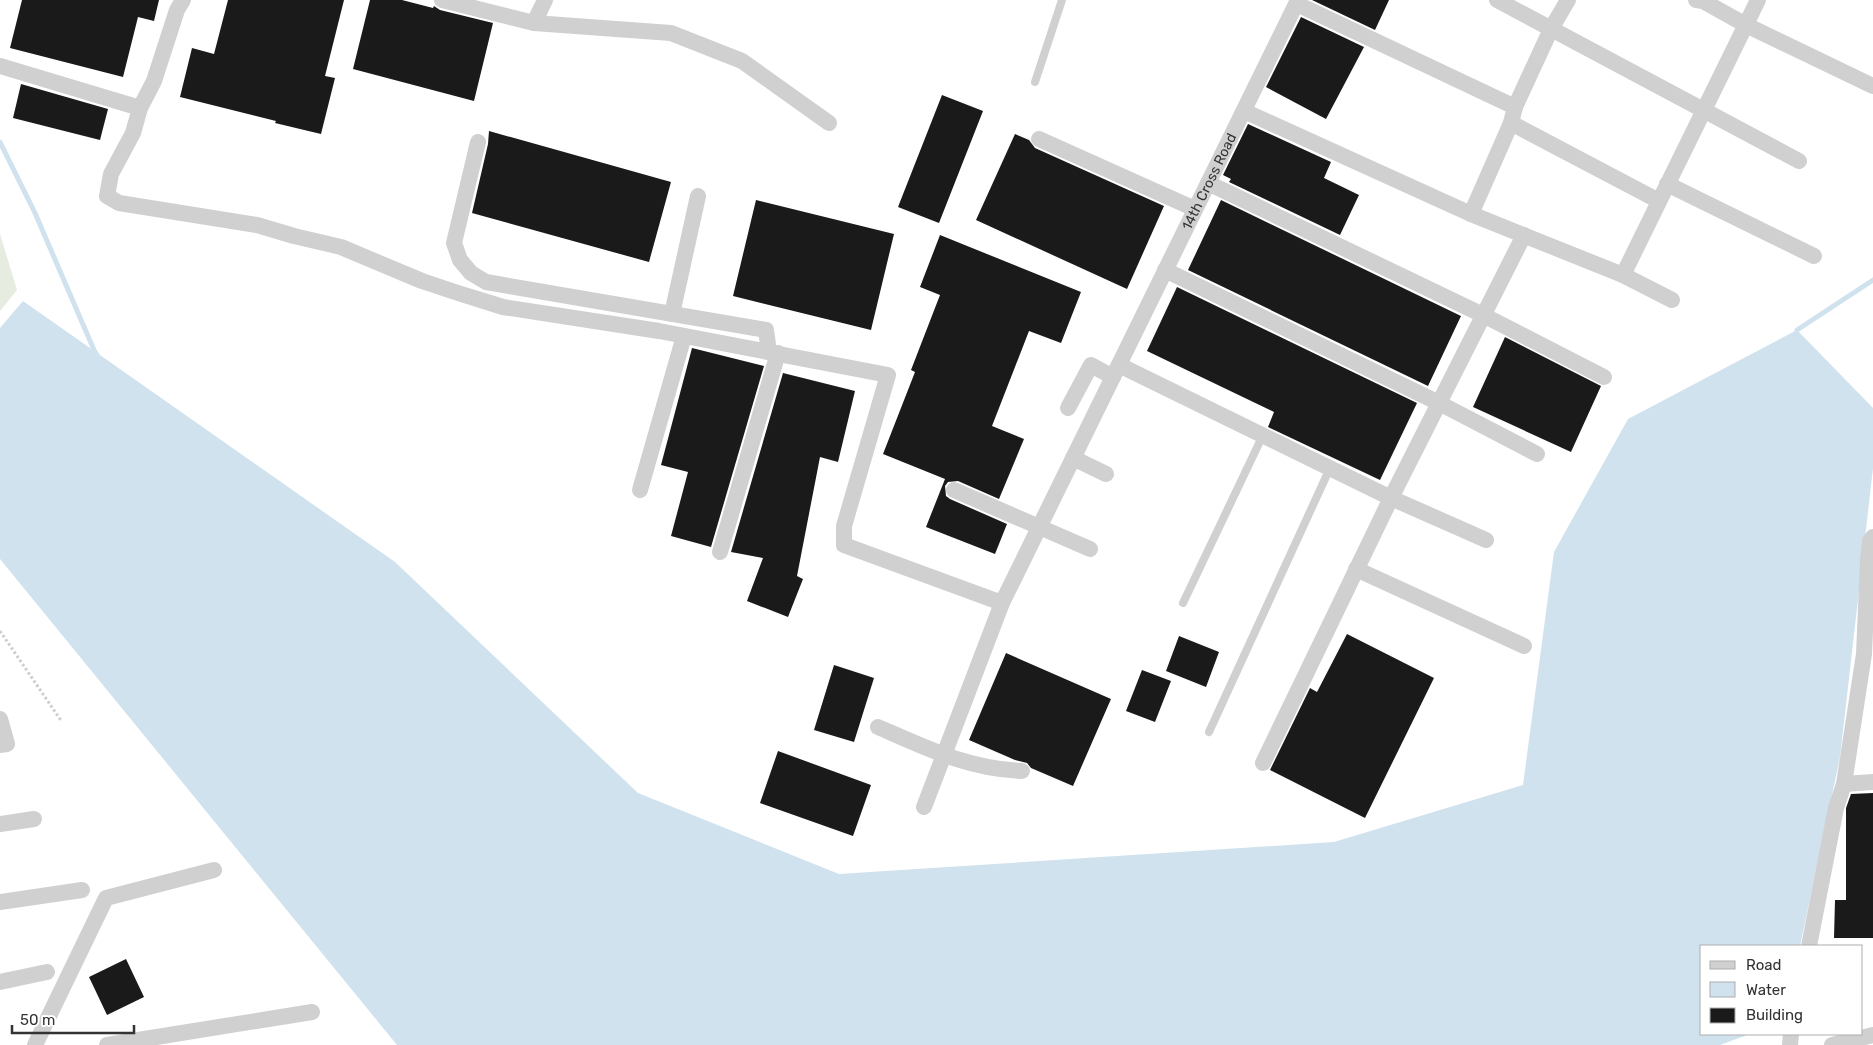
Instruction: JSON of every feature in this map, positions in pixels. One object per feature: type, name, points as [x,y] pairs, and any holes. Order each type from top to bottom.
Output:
[{"type":"street","points":[[183,0],[177,10],[154,81],[140,108],[133,133],[111,174],[107,196],[120,203],[257,225],[341,248],[458,294],[503,307],[684,336],[888,375],[844,526],[844,545],[1002,603]]},
{"type":"street","points":[[442,0],[534,23],[671,32],[742,61],[829,123]]},
{"type":"street","points":[[534,23],[545,0]]},
{"type":"street","points":[[1497,0],[1799,161]]},
{"type":"street","points":[[1471,214],[1511,123],[1515,107],[1551,29],[1568,0]]},
{"type":"street","points":[[1696,0],[1703,1],[1746,25],[1873,86]]},
{"type":"street","points":[[1623,275],[1758,0]]},
{"type":"street","points":[[1298,2],[1515,107]]},
{"type":"street","name":"14th Cross Road","points":[[924,807],[1002,603],[1298,2]]},
{"type":"street","points":[[0,66],[140,108]]},
{"type":"street","points":[[1244,110],[1471,214],[1623,275],[1672,300]]},
{"type":"street","points":[[1511,123],[1659,201]]},
{"type":"street","points":[[1039,139],[1195,209]]},
{"type":"street","points":[[478,142],[454,243],[460,260],[471,273],[486,282],[766,330],[774,352],[720,552]]},
{"type":"street","points":[[1208,183],[1483,315],[1604,376]]},
{"type":"street","points":[[1667,184],[1814,256]]},
{"type":"street","points":[[672,314],[698,196]]},
{"type":"street","points":[[1263,763],[1391,498],[1524,235]]},
{"type":"street","points":[[1166,270],[1439,403],[1537,454]]},
{"type":"street","points":[[640,490],[684,336]]},
{"type":"street","points":[[1068,408],[1091,365],[1116,371],[1263,435],[1391,498],[1486,540]]},
{"type":"street","points":[[1073,458],[1106,474]]},
{"type":"street","points":[[954,490],[1090,549]]},
{"type":"street","points":[[1809,945],[1836,808],[1844,784],[1864,654],[1869,640],[1870,541],[1873,537]]},
{"type":"street","points":[[1356,569],[1524,646]]},
{"type":"street","points":[[0,719],[7,744],[0,745]]},
{"type":"street","points":[[878,727],[943,756],[979,766],[1003,770],[1022,770]]},
{"type":"street","points":[[1844,784],[1873,782]]},
{"type":"street","points":[[0,824],[34,819]]},
{"type":"street","points":[[35,1045],[106,898],[214,870]]},
{"type":"street","points":[[0,902],[82,890]]},
{"type":"street","points":[[0,982],[47,972]]},
{"type":"street","points":[[107,1045],[312,1012]]},
{"type":"street","points":[[1832,1045],[1873,1035]]},
{"type":"lane","points":[[1035,82],[1062,0]]},
{"type":"lane","points":[[1183,603],[1263,435]]},
{"type":"lane","points":[[1209,732],[1330,468]]},
{"type":"path","points":[[0,632],[62,722]]},
{"type":"shaded area","points":[[0,234],[17,290],[0,311]]},
{"type":"water","points":[[23,301],[395,562],[638,793],[839,874],[1334,842],[1523,785],[1554,552],[1628,419],[1797,330],[1873,408],[1873,468],[1840,757],[1800,945],[1700,945],[1700,1035],[1747,1035],[1720,1045],[397,1045],[0,559],[0,328]]},
{"type":"building","points":[[22,0],[159,0],[154,21],[138,17],[123,77],[10,48]]},
{"type":"building","points":[[228,0],[344,0],[325,76],[335,78],[321,134],[180,97],[192,48],[214,54]]},
{"type":"building","points":[[370,0],[402,0],[433,8],[434,6],[440,10],[493,23],[474,101],[353,69]]},
{"type":"building","points":[[1312,0],[1389,0],[1375,30]]},
{"type":"building","points":[[1301,17],[1364,47],[1326,119],[1266,87]]},
{"type":"building","points":[[21,84],[108,109],[100,140],[13,118]]},
{"type":"building","points":[[942,95],[983,111],[939,223],[898,207]]},
{"type":"building","points":[[1248,124],[1331,162],[1324,178],[1359,195],[1340,235],[1229,182],[1231,179],[1223,175]]},
{"type":"building","points":[[489,131],[671,182],[649,262],[472,213],[488,144]]},
{"type":"building","points":[[1015,134],[1029,140],[1035,148],[1164,206],[1127,289],[976,220]]},
{"type":"building","points":[[756,200],[894,234],[871,330],[733,296]]},
{"type":"building","points":[[1221,200],[1461,316],[1428,386],[1188,270]]},
{"type":"building","points":[[940,235],[1081,292],[1061,343],[1029,331],[992,426],[1024,439],[999,499],[958,481],[948,482],[945,486],[946,496],[950,499],[1007,524],[995,554],[926,527],[945,479],[883,454],[915,372],[911,370],[940,295],[920,287]]},
{"type":"building","points":[[1177,287],[1417,403],[1380,480],[1268,427],[1274,412],[1147,351]]},
{"type":"building","points":[[1505,337],[1601,386],[1571,452],[1473,407]]},
{"type":"building","points":[[692,348],[764,366],[711,547],[671,536],[688,472],[661,465]]},
{"type":"building","points":[[783,373],[855,391],[838,462],[820,457],[797,576],[803,579],[788,617],[747,601],[763,558],[731,552]]},
{"type":"building","points":[[1347,634],[1434,678],[1365,818],[1270,770],[1310,688],[1317,692]]},
{"type":"building","points":[[1179,636],[1219,652],[1206,687],[1166,671]]},
{"type":"building","points":[[1006,653],[1111,699],[1073,786],[1031,768],[1027,763],[1015,760],[969,740]]},
{"type":"building","points":[[834,665],[874,678],[854,742],[814,730]]},
{"type":"building","points":[[1142,670],[1171,681],[1155,722],[1126,711]]},
{"type":"building","points":[[778,751],[871,785],[853,836],[760,803]]},
{"type":"building","points":[[1873,793],[1873,938],[1834,938],[1835,900],[1846,900],[1846,808],[1851,794]]},
{"type":"building","points":[[126,959],[144,997],[107,1015],[89,977]]},
{"type":"waterway","points":[[0,142],[35,213],[97,355]]},
{"type":"waterway","points":[[1797,330],[1873,280]]}]
